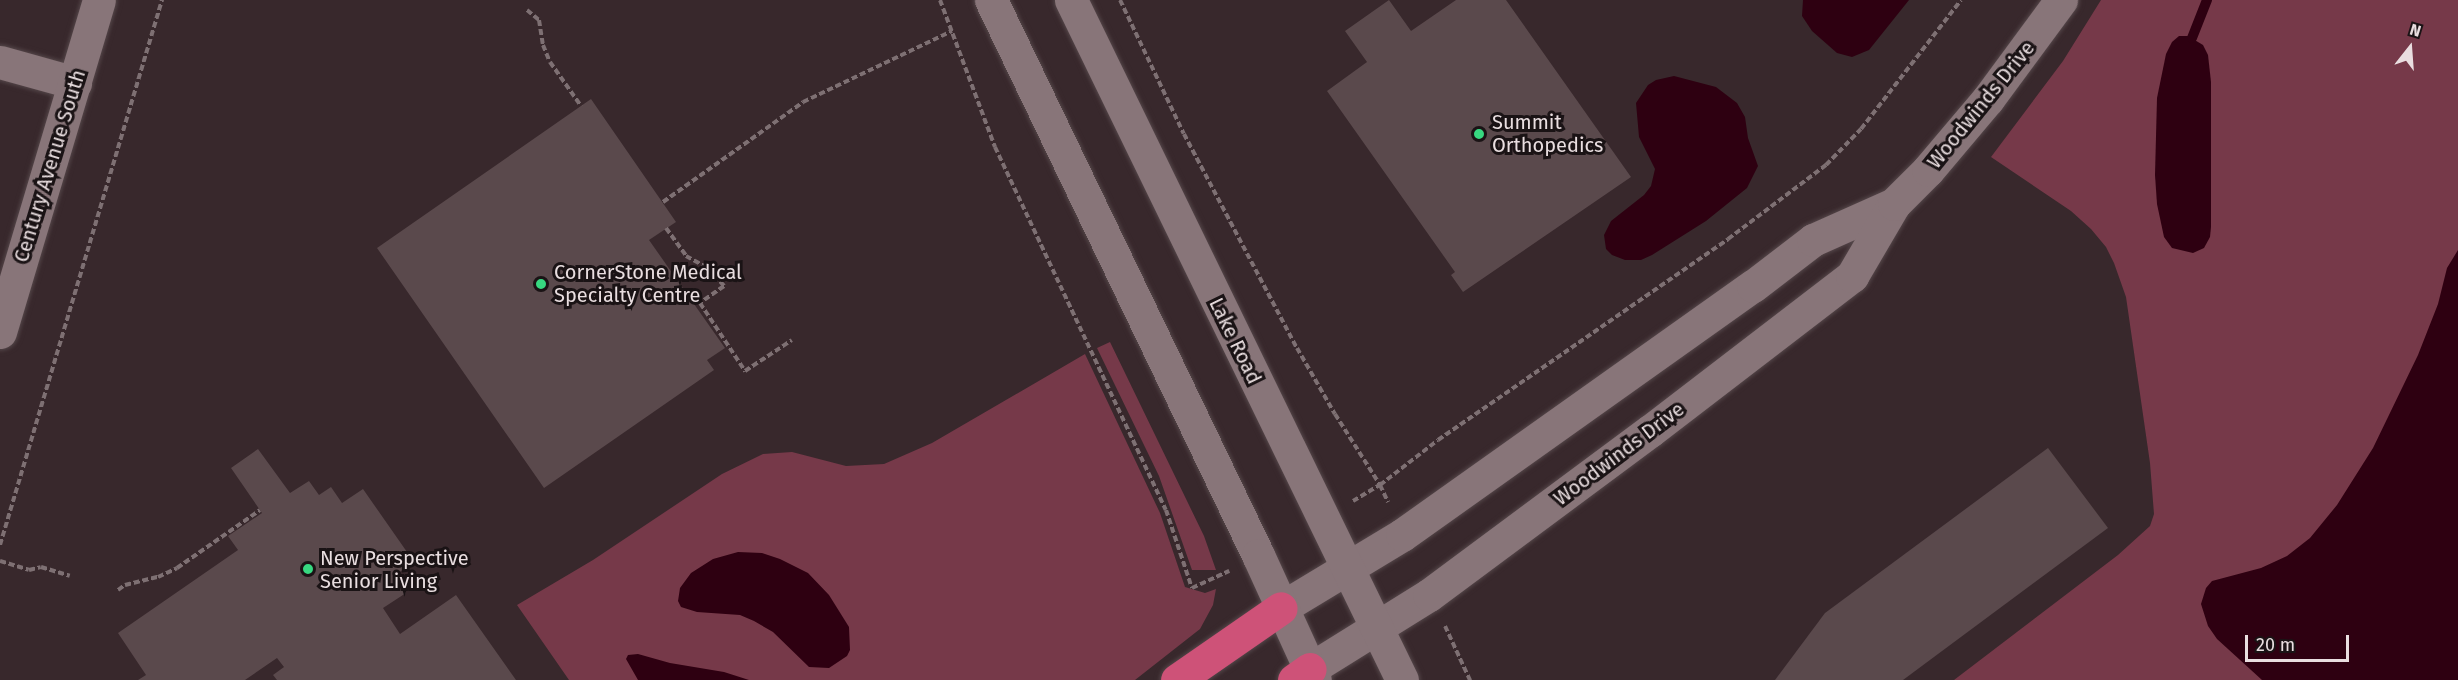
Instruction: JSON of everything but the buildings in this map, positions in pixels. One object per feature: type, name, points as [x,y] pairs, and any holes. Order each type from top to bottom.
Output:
[{"type":"highway","points":[[1177,680],[1281,608]]},
{"type":"street","name":"Century Avenue South","points":[[0,332],[99,0]]},
{"type":"street","points":[[991,0],[1258,555],[1281,608],[1306,676]]},
{"type":"street","name":"Lake Road","points":[[1071,0],[1402,680]]},
{"type":"street","name":"Woodwinds Drive","points":[[1306,676],[1448,581],[1650,432],[1852,276],[1894,204],[1928,170],[1988,99],[2061,0]]},
{"type":"street","points":[[0,62],[75,83]]},
{"type":"street","name":"Woodwinds Drive","points":[[1281,608],[1421,521],[1753,286],[1813,240],[1894,204]]},
{"type":"path","points":[[0,545],[162,0]]},
{"type":"path","points":[[940,0],[971,90],[995,147],[1166,510],[1192,588]]},
{"type":"path","points":[[1120,0],[1184,134],[1297,348],[1380,485],[1438,440],[1728,239],[1826,165],[1861,129],[1961,0]]},
{"type":"path","points":[[527,10],[539,20],[543,45],[550,62],[581,106]]},
{"type":"path","points":[[663,202],[803,102],[952,31]]},
{"type":"path","points":[[666,228],[686,256],[708,268],[724,286],[700,303],[745,371],[792,340]]},
{"type":"path","points":[[118,590],[125,585],[158,577],[177,568],[260,510]]},
{"type":"path","points":[[0,561],[30,570],[41,567],[70,576]]},
{"type":"path","points":[[1456,649],[1470,680]]},
{"type":"shaded area","points":[[1803,0],[1909,0],[1869,50],[1852,57],[1837,53],[1812,31],[1802,16]]},
{"type":"shaded area","points":[[2101,0],[2458,0],[2458,680],[1954,680],[2118,555],[2150,526],[2154,514],[2150,463],[2126,297],[2114,263],[2106,247],[2071,211],[1991,157],[2063,61]]},
{"type":"shaded area","points":[[2179,36],[2188,36],[2203,45],[2208,55],[2211,82],[2210,237],[2204,248],[2193,253],[2172,248],[2164,237],[2157,204],[2155,175],[2157,98],[2166,54],[2172,42]]},
{"type":"shaded area","points":[[1674,76],[1716,87],[1737,103],[1745,117],[1748,138],[1758,166],[1747,188],[1706,221],[1652,255],[1641,260],[1625,260],[1612,255],[1606,249],[1604,235],[1611,221],[1644,195],[1651,186],[1655,169],[1639,137],[1636,103],[1648,85],[1656,80]]},
{"type":"shaded area","points":[[2458,250],[2458,680],[2262,680],[2217,639],[2208,626],[2201,604],[2206,588],[2212,581],[2261,568],[2287,556],[2310,538],[2337,505],[2373,448],[2418,355],[2438,304],[2447,268]]},
{"type":"shaded area","points":[[1110,342],[1204,536],[1216,570],[1192,570],[1159,476],[1097,348]]},
{"type":"shaded area","points":[[1085,354],[1160,513],[1185,587],[1205,593],[1216,589],[1213,605],[1200,629],[1135,680],[569,680],[517,605],[593,560],[722,474],[763,454],[792,452],[846,466],[884,464],[932,443]]},
{"type":"shaded area","points":[[738,552],[762,553],[808,573],[829,595],[849,627],[850,650],[847,656],[829,668],[809,667],[773,632],[754,621],[740,615],[697,612],[681,607],[678,601],[680,588],[691,573],[713,559]]},
{"type":"shaded area","points":[[638,654],[670,663],[724,672],[749,680],[638,680],[626,659],[628,655]]},
{"type":"waterway","points":[[2192,38],[2207,0]]},
{"type":"place","name":"Summit Orthopedics","points":[[1479,134]]},
{"type":"place","name":"CornerStone Medical Specialty Centre","points":[[541,284]]},
{"type":"place","name":"New Perspective Senior Living","points":[[308,569]]}]
